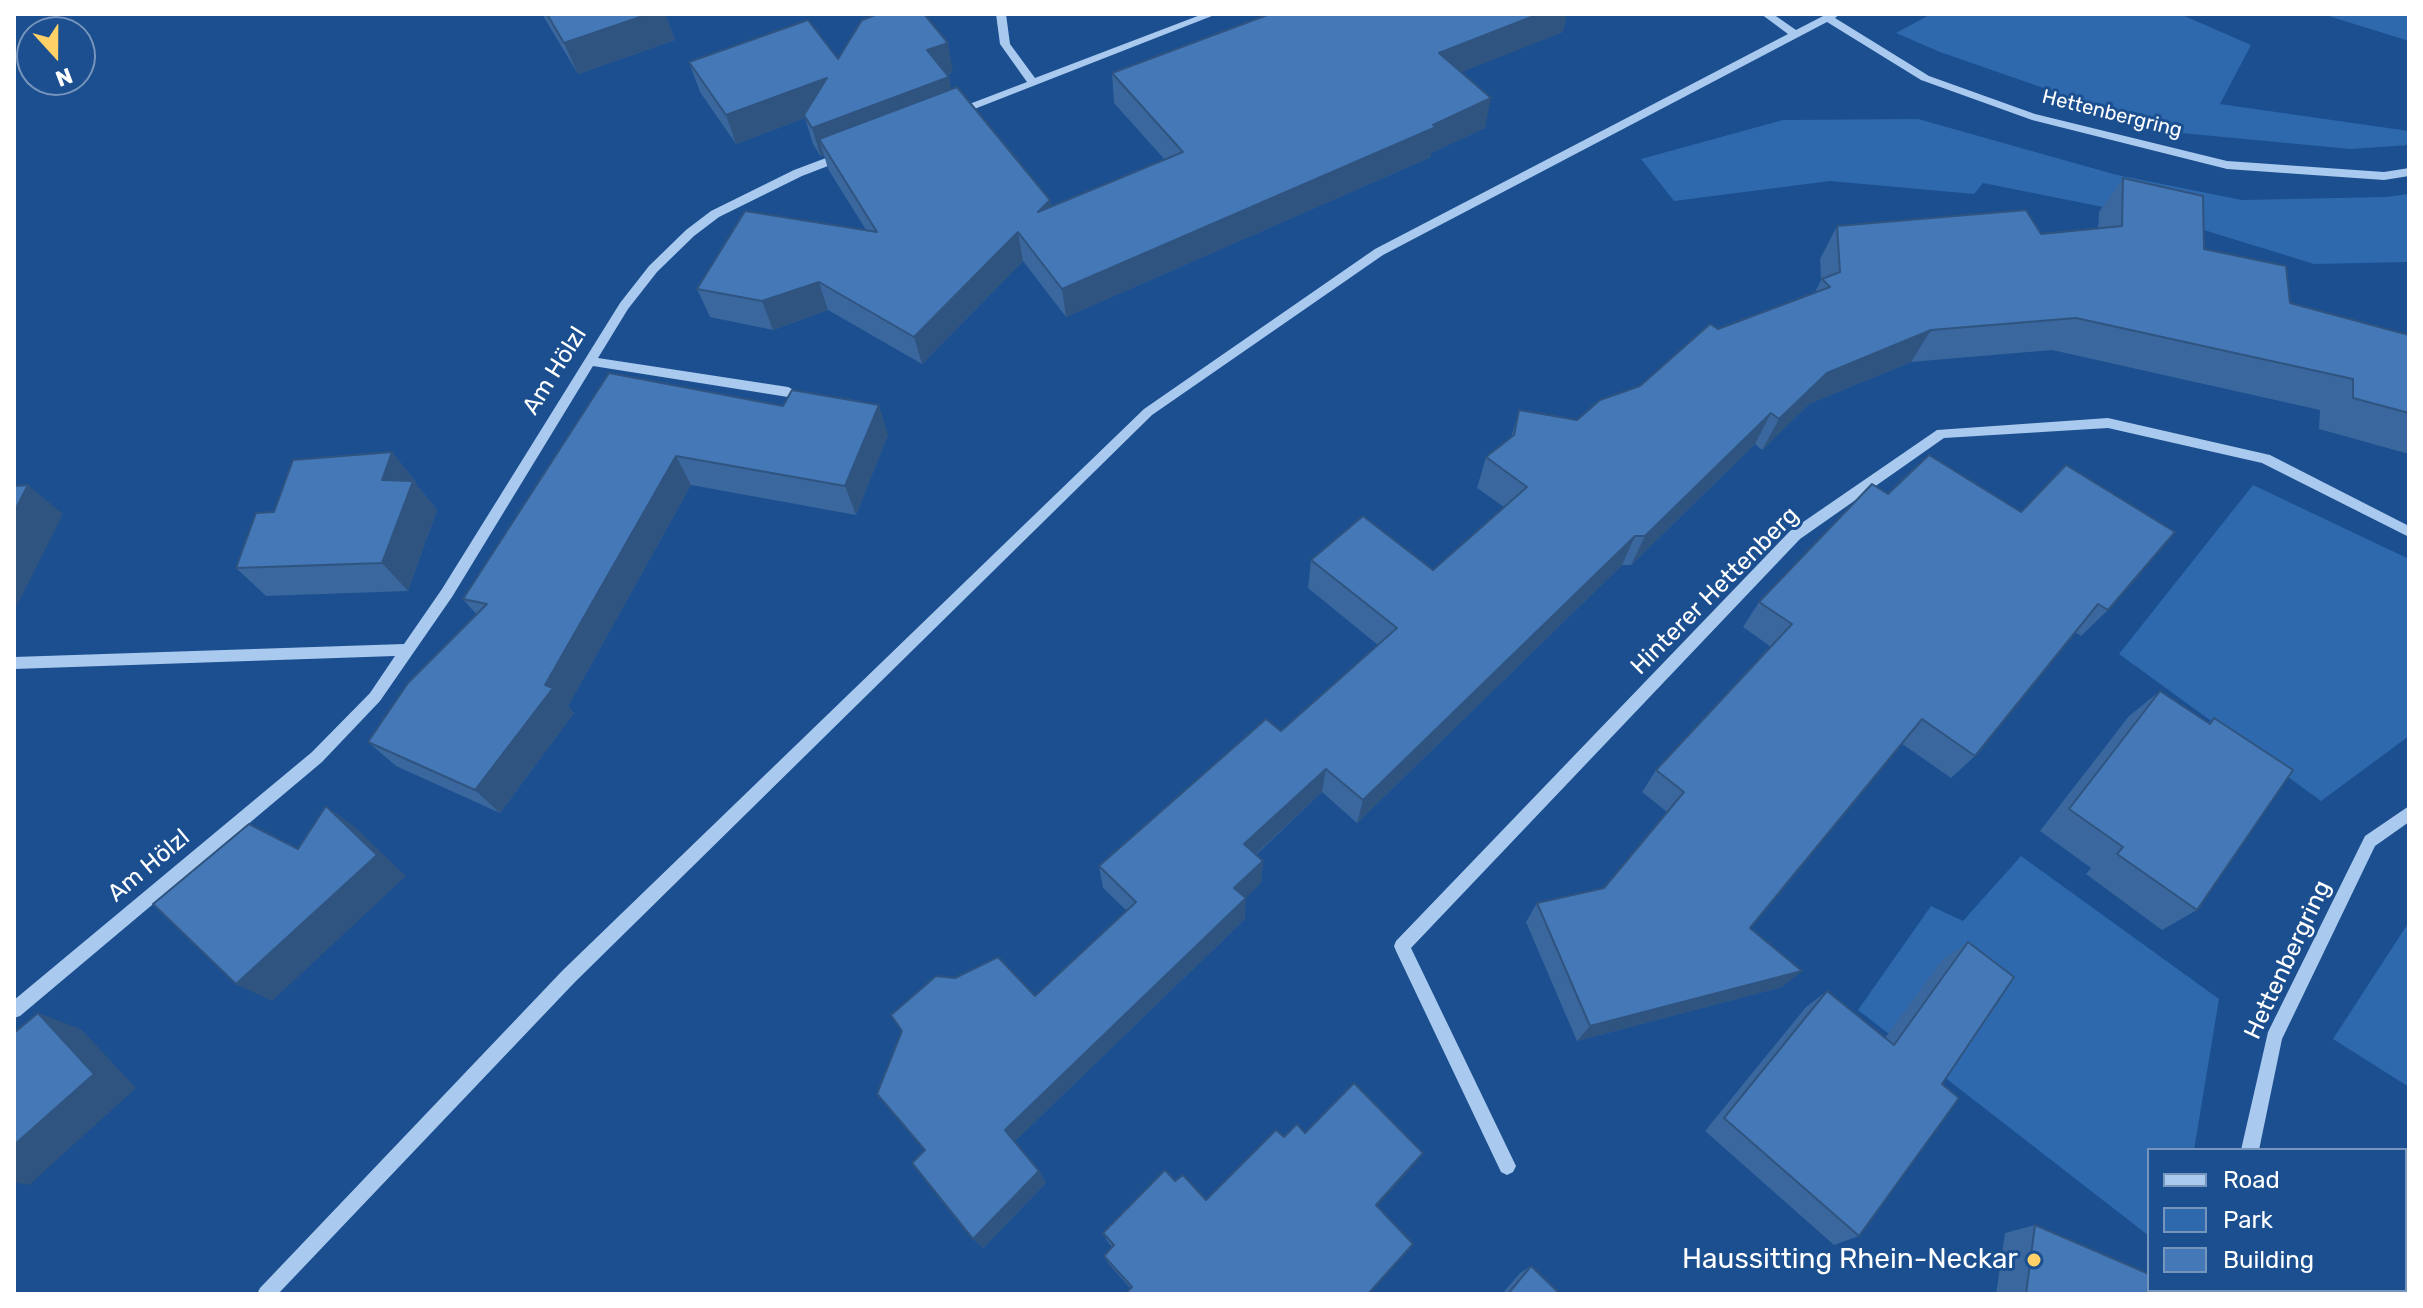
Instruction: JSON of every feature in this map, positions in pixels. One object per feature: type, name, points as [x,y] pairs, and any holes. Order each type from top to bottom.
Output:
[{"type":"street","points":[[1001,14],[1005,44],[1033,83]]},
{"type":"street","points":[[945,117],[1212,14]]},
{"type":"street","points":[[1766,14],[1794,34]]},
{"type":"street","points":[[266,1294],[569,976],[1148,412],[1379,252],[1831,16]]},
{"type":"street","name":"Hettenbergring","points":[[1831,16],[1925,78],[2032,117],[2227,165],[2384,176],[2409,172]]},
{"type":"street","name":"Am Hölzl","points":[[14,1010],[317,757],[375,697],[447,593],[624,306],[653,269],[715,214],[798,173],[857,151]]},
{"type":"street","points":[[589,361],[788,392]]},
{"type":"street","name":"Hinterer Hettenberg","points":[[1507,1166],[1402,946],[1795,535],[1941,433],[2108,423],[2265,459],[2409,532]]},
{"type":"street","points":[[14,663],[407,650]]},
{"type":"street","name":"Hettenbergring","points":[[2250,1148],[2274,1038],[2370,841],[2409,813]]},
{"type":"green space","points":[[1931,14],[2180,14],[2251,45],[2220,104],[2409,131],[2409,145],[2351,149],[2170,132],[1940,52],[1896,33]]},
{"type":"green space","points":[[2322,14],[2409,14],[2409,41]]},
{"type":"green space","points":[[1918,119],[2117,175],[2242,200],[2409,194],[2409,262],[2314,264],[2178,222],[1983,183],[1974,194],[1830,181],[1674,201],[1641,159],[1783,120]]},
{"type":"green space","points":[[2253,485],[2409,559],[2409,736],[2321,801],[2119,654]]},
{"type":"green space","points":[[2021,856],[2219,999],[2194,1148],[2147,1148],[2147,1234],[1858,1010],[1931,906],[1963,921]]},
{"type":"green space","points":[[2409,922],[2409,1087],[2333,1039]]},
{"type":"building","points":[[547,14],[649,14],[564,43]]},
{"type":"building","points":[[878,14],[924,14],[948,43],[927,50],[949,77],[812,128],[804,115],[827,78],[726,115],[689,62],[808,20],[838,59],[862,20]]},
{"type":"building","points":[[1270,14],[1539,14],[1439,53],[1491,98],[1433,125],[1436,127],[1062,289],[1018,232],[914,337],[819,282],[762,301],[697,289],[745,211],[877,232],[819,139],[957,87],[1050,200],[1038,212],[1183,152],[1112,73]]},
{"type":"building","points":[[2123,178],[2203,196],[2204,249],[2286,266],[2290,303],[2409,335],[2409,413],[2353,398],[2353,379],[2076,318],[1931,330],[1827,373],[1779,419],[1771,413],[1645,536],[1635,536],[1363,800],[1326,769],[1244,844],[1263,861],[1234,888],[1246,898],[1005,1130],[1039,1171],[973,1239],[912,1163],[925,1150],[877,1094],[902,1031],[891,1015],[936,976],[955,978],[998,957],[1035,996],[1136,902],[1099,866],[1266,719],[1281,731],[1397,628],[1311,560],[1363,516],[1433,570],[1527,487],[1486,457],[1514,435],[1519,410],[1577,420],[1600,400],[1640,386],[1710,324],[1718,329],[1830,287],[1822,279],[1840,272],[1837,226],[2026,210],[2041,234],[2122,226]]},
{"type":"building","points":[[609,373],[783,406],[792,390],[879,405],[845,486],[676,456],[545,685],[553,688],[475,790],[368,742],[408,683],[487,604],[463,599]]},
{"type":"building","points":[[392,452],[382,480],[413,481],[382,563],[236,568],[256,513],[274,512],[293,460]]},
{"type":"building","points":[[1929,455],[2021,512],[2066,465],[2175,532],[2108,610],[2098,604],[1975,756],[1922,719],[1750,928],[1802,971],[1590,1026],[1537,903],[1604,888],[1684,792],[1656,770],[1792,624],[1759,602],[1872,484],[1888,494]]},
{"type":"building","points":[[28,485],[14,512],[14,486]]},
{"type":"building","points":[[2160,691],[2210,724],[2214,718],[2293,770],[2197,910],[2117,854],[2123,847],[2069,809]]},
{"type":"building","points":[[326,806],[377,855],[236,984],[153,904],[249,824],[298,849]]},
{"type":"building","points":[[1968,942],[2014,977],[1942,1084],[1959,1098],[1859,1236],[1724,1118],[1827,991],[1894,1045]]},
{"type":"building","points":[[38,1013],[94,1074],[14,1145],[14,1033]]},
{"type":"building","points":[[1354,1083],[1423,1153],[1376,1205],[1413,1244],[1368,1294],[1125,1294],[1132,1287],[1104,1256],[1114,1245],[1103,1233],[1165,1170],[1175,1181],[1183,1175],[1206,1200],[1276,1130],[1284,1137],[1297,1124],[1305,1133]]},
{"type":"building","points":[[2035,1225],[2147,1273],[2147,1292],[2163,1292],[2163,1294],[2026,1294]]},
{"type":"building","points":[[1531,1266],[1560,1294],[1508,1294]]},
{"type":"place","name":"Haussitting Rhein-Neckar","points":[[2034,1260]]}]
